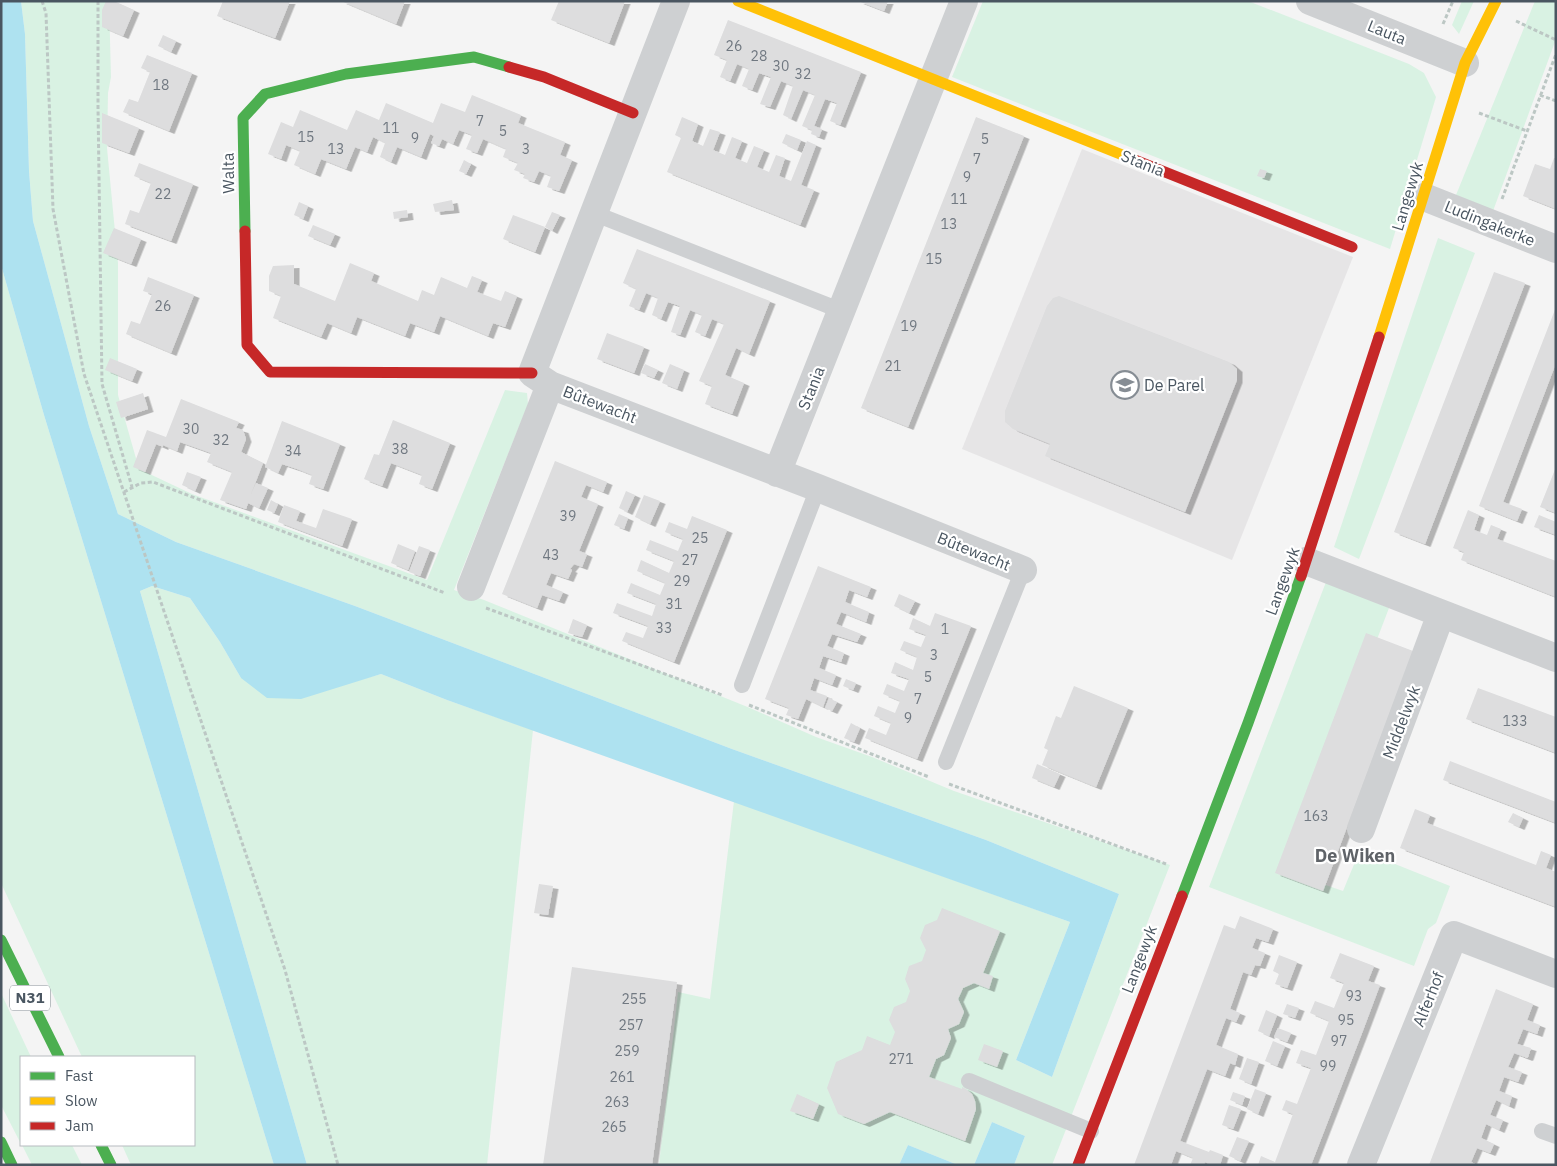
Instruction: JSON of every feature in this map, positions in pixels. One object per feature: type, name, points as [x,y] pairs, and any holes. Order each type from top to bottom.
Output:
[{"type":"main road","name":"Stania","points":[[738,1],[1352,247]]},
{"type":"main road","name":"Langewyk","points":[[1078,1165],[1248,723],[1306,561],[1465,64],[1494,6]]},
{"type":"main road","name":"Walta","points":[[541,379],[270,372],[247,345],[243,118],[265,94],[346,74],[474,57],[544,77],[633,113]]},
{"type":"main road","name":"N31","points":[[1,940],[59,1056]]},
{"type":"main road","points":[[1,1142],[12,1165]]},
{"type":"main road","points":[[102,1146],[111,1165]]},
{"type":"street","name":"Bûtewacht","points":[[466,595],[541,379],[594,213],[676,1]]},
{"type":"street","name":"Stania","points":[[777,473],[964,1]]},
{"type":"street","name":"Lauta","points":[[1310,1],[1465,64]]},
{"type":"street","name":"Ludingakerke","points":[[1424,197],[1556,249]]},
{"type":"street","name":"Bûtewacht","points":[[541,379],[1023,570]]},
{"type":"street","points":[[1306,561],[1556,658]]},
{"type":"street","name":"Middelwyk","points":[[1361,829],[1442,614]]},
{"type":"street","name":"Alferhof","points":[[1360,1165],[1454,935],[1556,974]]},
{"type":"lane","points":[[594,213],[842,311]]},
{"type":"lane","points":[[742,685],[818,488]]},
{"type":"lane","name":"Bûtewacht","points":[[946,762],[1023,570]]},
{"type":"lane","points":[[968,1081],[1091,1131]]},
{"type":"path","points":[[42,1],[46,13],[53,209],[84,374],[285,970],[338,1165]]},
{"type":"path","points":[[98,1],[102,384],[132,487]]},
{"type":"path","points":[[1494,6],[1556,40]]},
{"type":"path","points":[[1493,224],[1556,54]]},
{"type":"path","points":[[1540,95],[1556,101]]},
{"type":"path","points":[[1453,102],[1527,132]]},
{"type":"path","points":[[124,492],[141,483],[152,482],[466,595],[726,696]]},
{"type":"path","points":[[745,704],[938,780]]},
{"type":"path","points":[[947,784],[1190,872]]},
{"type":"shaded area","points":[[1082,149],[1353,257],[1232,560],[962,449]]},
{"type":"green space","points":[[21,1],[109,1],[111,77],[108,93],[107,148],[118,263],[118,395],[139,469],[192,494],[427,580],[505,390],[527,393],[528,404],[454,590],[484,600],[750,708],[816,737],[872,757],[954,791],[1170,865],[1052,1165],[1014,1165],[1025,1136],[992,1122],[974,1165],[958,1165],[908,1145],[899,1165],[659,1165],[678,992],[710,999],[734,801],[1070,922],[1016,1060],[1052,1077],[1119,894],[986,840],[732,749],[355,606],[176,542],[118,514],[89,426],[33,221],[29,171],[25,34]]},
{"type":"green space","points":[[983,1],[1248,1],[1409,64],[1424,73],[1436,97],[1390,249],[952,77]]},
{"type":"green space","points":[[1462,1],[1474,1],[1459,34],[1452,25]]},
{"type":"green space","points":[[1535,1],[1556,1],[1556,39],[1493,211],[1456,195]]},
{"type":"green space","points":[[1438,238],[1475,253],[1359,559],[1334,547]]},
{"type":"green space","points":[[1,265],[44,415],[274,1165],[131,1165],[122,1146],[195,1146],[195,1056],[82,1056],[1,883]]},
{"type":"green space","points":[[1326,582],[1389,608],[1288,872],[1343,891],[1360,850],[1450,886],[1436,923],[1428,929],[1414,966],[1209,887]]},
{"type":"green space","points":[[152,586],[190,598],[220,642],[241,678],[352,682],[381,674],[447,700],[533,730],[487,1165],[307,1165],[140,591]]},
{"type":"green space","points":[[1,993],[31,1056],[20,1056],[20,1142],[1,1105]]},
{"type":"green space","points":[[22,1146],[72,1146],[82,1165],[32,1165]]},
{"type":"water","points":[[1,1],[21,1],[25,34],[29,171],[33,221],[89,426],[118,514],[176,542],[355,606],[732,749],[986,840],[1119,894],[1052,1077],[1016,1060],[1070,922],[447,700],[381,674],[301,699],[267,698],[241,678],[220,642],[190,598],[152,586],[140,591],[307,1165],[274,1165],[44,415],[1,265]]},
{"type":"water","points":[[992,1122],[1025,1136],[1014,1165],[974,1165]]},
{"type":"water","points":[[908,1145],[958,1165],[899,1165]]},
{"type":"building","points":[[106,1],[114,1],[134,10],[123,36],[102,27],[102,10]]},
{"type":"building","points":[[223,1],[290,1],[275,38],[217,16]]},
{"type":"building","points":[[341,1],[405,1],[396,24]]},
{"type":"building","points":[[559,1],[625,1],[609,43],[551,20]]},
{"type":"building","points":[[858,1],[888,1],[884,11]]},
{"type":"building","points":[[728,20],[861,72],[840,125],[830,121],[837,103],[825,99],[814,126],[822,129],[819,137],[811,134],[812,130],[802,126],[815,95],[803,90],[791,119],[783,115],[793,86],[781,81],[770,107],[760,104],[771,77],[759,73],[752,90],[742,86],[749,69],[737,64],[730,81],[720,77],[727,60],[714,55]]},
{"type":"building","points":[[163,35],[176,41],[171,52],[158,46]]},
{"type":"building","points":[[147,55],[192,73],[169,131],[123,112],[129,99],[138,102],[150,72],[141,68]]},
{"type":"building","points":[[472,95],[521,115],[518,123],[565,142],[560,155],[572,160],[559,191],[547,187],[551,176],[539,171],[534,182],[523,178],[525,174],[514,170],[518,163],[503,157],[506,149],[483,139],[477,153],[466,149],[472,135],[459,130],[453,144],[442,139],[439,146],[431,143],[434,136],[430,134],[421,157],[397,147],[391,162],[380,157],[385,143],[373,137],[367,152],[355,147],[346,169],[321,159],[315,174],[294,165],[300,151],[286,145],[281,159],[268,154],[281,122],[293,127],[300,110],[347,130],[356,110],[379,120],[386,103],[433,123],[441,103],[465,112]]},
{"type":"building","points":[[102,113],[139,128],[129,153],[102,143]]},
{"type":"building","points":[[682,117],[698,124],[692,141],[703,146],[710,129],[720,132],[713,150],[725,155],[732,137],[742,141],[735,158],[747,163],[754,146],[764,150],[757,167],[769,172],[776,155],[785,158],[779,176],[791,181],[807,141],[816,145],[801,185],[814,190],[800,225],[667,172],[681,138],[675,135]]},
{"type":"building","points":[[976,117],[1024,136],[908,427],[861,408]]},
{"type":"building","points":[[786,134],[801,140],[797,150],[782,143]]},
{"type":"building","points":[[1554,158],[1556,158],[1556,209],[1523,196],[1535,164],[1550,169]]},
{"type":"building","points":[[464,160],[471,164],[466,174],[459,171]]},
{"type":"building","points":[[139,163],[193,184],[171,241],[125,224],[130,210],[139,213],[151,183],[134,176]]},
{"type":"building","points":[[1260,169],[1267,171],[1264,178],[1257,176]]},
{"type":"building","points":[[452,200],[454,210],[435,212],[433,204]]},
{"type":"building","points":[[299,202],[308,206],[303,219],[294,215]]},
{"type":"building","points":[[407,210],[408,217],[394,219],[393,212]]},
{"type":"building","points":[[552,212],[560,215],[552,231],[545,227]]},
{"type":"building","points":[[513,215],[545,227],[535,252],[503,239]]},
{"type":"building","points":[[313,225],[335,234],[330,245],[308,236]]},
{"type":"building","points":[[114,228],[141,239],[131,264],[103,253]]},
{"type":"building","points":[[637,249],[770,301],[749,354],[736,348],[725,375],[744,383],[732,414],[705,404],[712,386],[699,381],[724,324],[712,319],[705,336],[695,332],[702,315],[690,310],[680,335],[671,332],[680,306],[668,302],[661,319],[652,315],[658,298],[646,293],[639,310],[629,306],[636,289],[623,283]]},
{"type":"building","points":[[350,263],[374,273],[371,281],[418,301],[422,290],[434,295],[441,277],[467,288],[472,276],[482,280],[477,292],[501,301],[505,291],[517,296],[505,327],[493,323],[488,336],[440,316],[434,332],[410,323],[405,336],[357,317],[351,333],[327,323],[321,337],[273,318],[281,296],[269,291],[269,276],[273,266],[294,265],[294,284],[335,301]]},
{"type":"building","points":[[1494,272],[1525,283],[1425,544],[1394,532]]},
{"type":"building","points":[[148,277],[194,295],[171,353],[126,334],[131,321],[140,324],[152,294],[143,291]]},
{"type":"building","points":[[1059,296],[1229,362],[1237,369],[1237,380],[1185,512],[1045,456],[1050,444],[1013,429],[1005,422],[1005,411],[1047,306],[1053,298]]},
{"type":"building","points":[[1556,307],[1556,363],[1503,502],[1522,509],[1517,521],[1479,506]]},
{"type":"building","points":[[607,333],[644,347],[634,373],[597,359]]},
{"type":"building","points":[[110,358],[137,369],[132,381],[105,370]]},
{"type":"building","points":[[645,364],[658,370],[654,378],[641,373]]},
{"type":"building","points":[[670,364],[684,370],[677,389],[662,383]]},
{"type":"building","points":[[143,393],[148,409],[121,418],[116,402]]},
{"type":"building","points":[[181,399],[239,422],[236,428],[243,430],[246,439],[241,452],[263,463],[251,494],[256,483],[268,488],[259,508],[248,503],[246,509],[220,500],[232,472],[207,462],[211,453],[180,442],[177,451],[156,444],[145,472],[133,467],[147,430],[166,437]]},
{"type":"building","points":[[393,420],[450,443],[432,489],[419,484],[422,475],[391,463],[382,486],[364,479],[374,454],[379,455]]},
{"type":"building","points":[[282,421],[340,444],[323,489],[309,484],[312,475],[297,469],[282,464],[278,473],[265,467]]},
{"type":"building","points":[[555,461],[607,482],[603,492],[586,485],[581,497],[598,504],[579,551],[587,554],[582,567],[574,564],[570,569],[572,570],[568,579],[551,573],[546,585],[563,592],[559,601],[542,595],[537,608],[502,594]]},
{"type":"building","points":[[1556,467],[1556,513],[1540,507]]},
{"type":"building","points":[[187,472],[201,477],[195,491],[182,485]]},
{"type":"building","points":[[626,491],[635,495],[627,512],[619,508]]},
{"type":"building","points":[[644,495],[660,501],[650,524],[635,517]]},
{"type":"building","points":[[271,500],[278,504],[274,513],[267,510]]},
{"type":"building","points":[[284,505],[300,511],[296,521],[316,528],[323,509],[352,519],[342,546],[278,522]]},
{"type":"building","points":[[1468,510],[1479,515],[1474,530],[1487,535],[1491,525],[1501,529],[1497,539],[1556,561],[1556,597],[1461,560],[1464,552],[1453,548]]},
{"type":"building","points":[[619,514],[628,518],[624,529],[614,525]]},
{"type":"building","points":[[1539,515],[1556,522],[1556,535],[1534,527]]},
{"type":"building","points":[[692,516],[727,530],[674,662],[622,641],[626,632],[643,638],[648,626],[613,613],[617,603],[652,616],[656,604],[627,593],[631,583],[660,595],[665,583],[637,571],[641,560],[669,573],[674,561],[646,550],[650,540],[678,551],[683,539],[665,532],[669,522],[687,529]]},
{"type":"building","points":[[398,544],[415,551],[408,570],[391,563]]},
{"type":"building","points":[[419,546],[430,550],[420,576],[409,572]]},
{"type":"building","points":[[818,566],[871,587],[867,597],[849,590],[845,602],[869,612],[866,622],[841,612],[836,624],[861,634],[857,642],[832,634],[827,646],[844,653],[841,662],[823,656],[819,668],[836,675],[832,685],[814,678],[810,690],[827,696],[823,707],[806,699],[798,719],[786,715],[789,708],[765,699]]},
{"type":"building","points":[[899,594],[915,601],[909,613],[894,606]]},
{"type":"building","points":[[935,613],[971,626],[917,759],[865,738],[869,728],[886,735],[891,723],[874,716],[878,706],[895,713],[900,701],[883,694],[887,684],[904,691],[909,679],[891,673],[895,662],[913,670],[917,657],[900,650],[904,641],[921,647],[926,635],[909,629],[913,618],[930,626]]},
{"type":"building","points":[[573,619],[587,625],[582,637],[568,633]]},
{"type":"building","points":[[1366,633],[1413,651],[1323,891],[1275,873]]},
{"type":"building","points":[[846,679],[856,683],[853,690],[843,686]]},
{"type":"building","points":[[1074,686],[1128,708],[1096,787],[1042,765],[1048,750],[1044,748],[1056,716],[1061,718]]},
{"type":"building","points":[[1478,688],[1556,717],[1556,753],[1466,719]]},
{"type":"building","points":[[829,698],[837,702],[832,711],[825,708]]},
{"type":"building","points":[[851,723],[860,728],[854,742],[844,738]]},
{"type":"building","points":[[1450,761],[1556,802],[1556,823],[1443,780]]},
{"type":"building","points":[[1037,764],[1060,774],[1054,787],[1032,778]]},
{"type":"building","points":[[1415,809],[1430,815],[1427,823],[1536,865],[1541,851],[1551,855],[1546,868],[1556,872],[1556,907],[1400,848]]},
{"type":"building","points":[[1513,813],[1523,818],[1519,827],[1508,822]]},
{"type":"building","points":[[539,884],[553,886],[548,915],[534,913]]},
{"type":"building","points":[[942,908],[1000,931],[983,973],[993,976],[989,989],[974,983],[963,988],[958,999],[964,1012],[959,1024],[948,1029],[951,1038],[944,1055],[936,1059],[929,1077],[962,1089],[962,1087],[972,1094],[976,1109],[965,1141],[890,1112],[864,1124],[838,1114],[827,1088],[836,1062],[862,1050],[867,1036],[890,1045],[895,1032],[889,1020],[894,1007],[906,1002],[910,991],[905,979],[909,966],[922,961],[926,950],[920,938],[925,925],[937,920]]},
{"type":"building","points":[[1240,916],[1273,929],[1268,942],[1256,938],[1252,948],[1265,953],[1260,966],[1255,965],[1251,975],[1243,972],[1230,1009],[1240,1013],[1236,1022],[1226,1018],[1216,1045],[1238,1054],[1235,1065],[1230,1063],[1225,1076],[1207,1069],[1180,1141],[1223,1155],[1220,1165],[1211,1165],[1205,1162],[1204,1165],[1190,1165],[1193,1158],[1176,1151],[1171,1165],[1134,1165],[1224,925],[1235,929]]},
{"type":"building","points":[[1340,953],[1374,966],[1368,981],[1380,985],[1311,1165],[1258,1165],[1261,1156],[1275,1162],[1293,1114],[1282,1110],[1286,1100],[1297,1104],[1311,1068],[1296,1063],[1301,1050],[1316,1055],[1329,1021],[1310,1013],[1315,1001],[1334,1008],[1344,983],[1330,978]]},
{"type":"building","points":[[1279,955],[1297,962],[1287,988],[1275,984],[1279,974],[1273,971]]},
{"type":"building","points":[[572,967],[677,982],[652,1165],[543,1165]]},
{"type":"building","points":[[1496,989],[1533,1004],[1527,1020],[1540,1025],[1537,1034],[1523,1029],[1517,1044],[1531,1048],[1527,1058],[1514,1053],[1508,1067],[1522,1072],[1518,1082],[1504,1077],[1499,1091],[1512,1096],[1509,1106],[1496,1100],[1490,1115],[1503,1120],[1499,1130],[1486,1124],[1481,1138],[1494,1144],[1490,1153],[1477,1148],[1471,1162],[1477,1165],[1429,1165]]},
{"type":"building","points":[[1287,1004],[1299,1008],[1295,1018],[1283,1014]]},
{"type":"building","points":[[1266,1010],[1277,1015],[1269,1036],[1258,1031]]},
{"type":"building","points":[[1278,1028],[1291,1033],[1287,1042],[1274,1037]]},
{"type":"building","points":[[1273,1041],[1285,1046],[1277,1066],[1265,1061]]},
{"type":"building","points":[[984,1044],[1003,1051],[997,1067],[978,1060]]},
{"type":"building","points":[[1247,1058],[1259,1062],[1251,1084],[1239,1079]]},
{"type":"building","points":[[1255,1089],[1266,1093],[1258,1114],[1247,1109]]},
{"type":"building","points":[[1233,1092],[1245,1096],[1242,1105],[1230,1100]]},
{"type":"building","points":[[797,1094],[819,1104],[813,1119],[790,1111]]},
{"type":"building","points":[[1229,1105],[1241,1109],[1233,1129],[1222,1125]]},
{"type":"building","points":[[1237,1137],[1249,1141],[1240,1161],[1229,1156]]},
{"type":"traffic: fast","points":[[245,231],[243,118],[265,94],[346,74],[474,57],[509,67]]},
{"type":"traffic: fast","points":[[1182,896],[1248,723],[1301,576]]},
{"type":"traffic: fast","points":[[1,940],[59,1056]]},
{"type":"traffic: fast","points":[[1,1142],[12,1165]]},
{"type":"traffic: fast","points":[[102,1146],[111,1165]]},
{"type":"traffic: slow","points":[[738,1],[1135,160]]},
{"type":"traffic: slow","points":[[1379,337],[1465,63],[1496,1]]},
{"type":"traffic: jam","points":[[509,67],[544,77],[633,113]]},
{"type":"traffic: jam","points":[[1135,160],[1352,247]]},
{"type":"traffic: jam","points":[[245,231],[247,345],[270,372],[532,373]]},
{"type":"traffic: jam","points":[[1301,576],[1379,337]]},
{"type":"traffic: jam","points":[[1078,1165],[1182,896]]},
{"type":"place","name":"De Parel","points":[[1125,385]]},
{"type":"district","name":"De Wiken","points":[[1355,856]]}]
